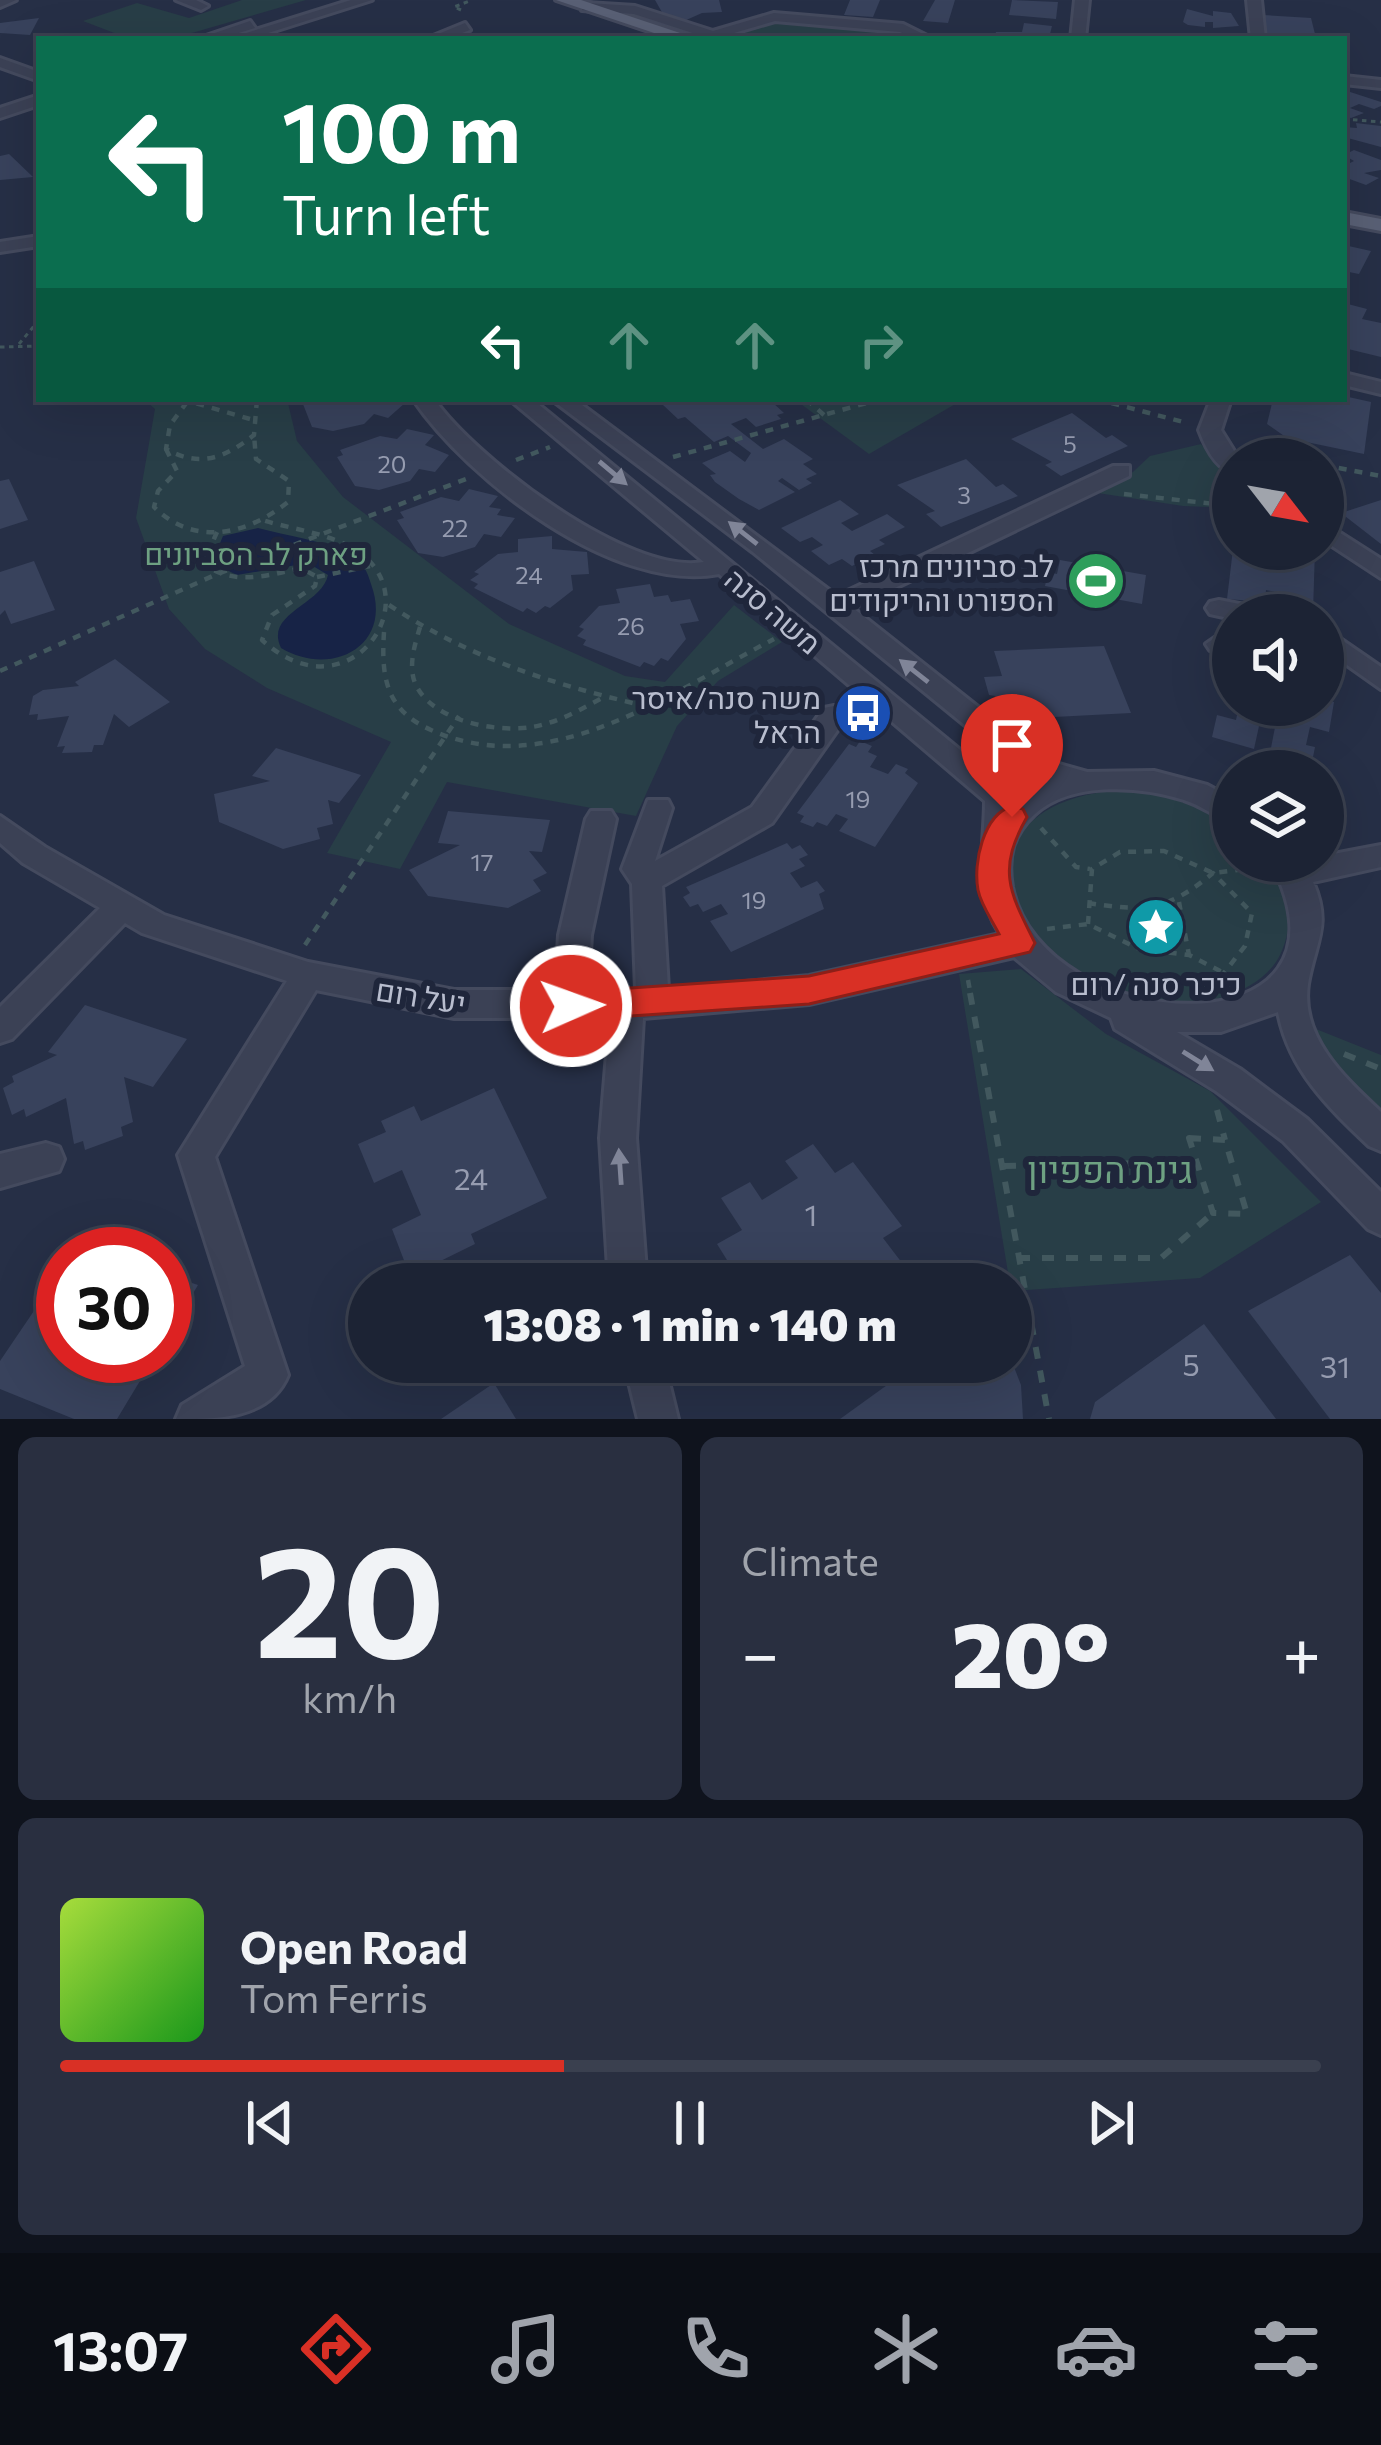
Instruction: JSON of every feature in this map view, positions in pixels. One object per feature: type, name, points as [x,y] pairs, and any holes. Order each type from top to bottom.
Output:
[{"type":"main road","points":[[564,0],[680,36]]},
{"type":"main road","points":[[542,4],[642,36]]},
{"type":"main road","points":[[1347,219],[1381,225]]},
{"type":"main road","points":[[1347,235],[1381,241]]},
{"type":"street","points":[[0,3],[9,0]]},
{"type":"street","points":[[183,0],[201,6]]},
{"type":"street","points":[[214,36],[334,0]]},
{"type":"street","points":[[244,36],[365,0]]},
{"type":"street","points":[[1078,36],[1082,0]]},
{"type":"street","points":[[1254,0],[1258,36]]},
{"type":"street","points":[[587,7],[635,5],[720,36],[774,16],[905,21],[922,36]]},
{"type":"street","points":[[441,36],[465,27]]},
{"type":"street","points":[[0,62],[36,75]]},
{"type":"street","points":[[1347,80],[1381,84]]},
{"type":"street","points":[[0,101],[30,100]]},
{"type":"street","points":[[0,116],[30,100]]},
{"type":"street","points":[[0,116],[36,118]]},
{"type":"street","points":[[0,251],[36,245]]},
{"type":"street","points":[[1347,380],[1381,388]]},
{"type":"street","points":[[425,402],[461,450],[565,522],[635,560],[680,574],[710,573],[723,566]]},
{"type":"street","name":"משה סנה","points":[[523,402],[572,438],[998,797],[1000,836]]},
{"type":"street","name":"משה סנה","points":[[565,402],[655,466],[1036,768],[1080,780]]},
{"type":"street","points":[[1213,438],[1210,430],[1220,402]]},
{"type":"street","points":[[834,608],[1121,471]]},
{"type":"street","points":[[1344,544],[1381,570]]},
{"type":"street","points":[[1344,651],[1377,676]]},
{"type":"street","points":[[1344,669],[1377,676]]},
{"type":"street","points":[[647,880],[762,815],[834,715]]},
{"type":"street","points":[[1212,802],[1177,786],[1127,777],[1080,780],[1030,801],[1000,836],[992,862],[994,892],[1012,933],[1053,976],[1228,1080],[1294,1130],[1381,1217]]},
{"type":"street","points":[[627,1263],[618,1138],[640,1004],[647,880],[637,869],[658,808]]},
{"type":"street","points":[[571,1006],[575,935],[601,819]]},
{"type":"street","name":"יעל רום","points":[[0,827],[34,855],[152,924],[299,972],[454,1004],[640,1004],[809,990],[964,957],[1012,933]]},
{"type":"street","points":[[1344,860],[1381,856]]},
{"type":"street","points":[[1097,1002],[1147,1017],[1196,1021],[1242,1012],[1270,998],[1292,977],[1307,945],[1308,910],[1296,882]]},
{"type":"street","points":[[0,1029],[122,906]]},
{"type":"street","points":[[196,1419],[268,1375],[196,1155],[299,972]]},
{"type":"street","points":[[1292,977],[1291,1018],[1318,1072],[1381,1135]]},
{"type":"street","points":[[0,1171],[46,1159]]},
{"type":"street","points":[[649,1383],[658,1419]]},
{"type":"path","points":[[1347,119],[1381,122]]},
{"type":"path","points":[[19,344],[36,324]]},
{"type":"path","points":[[0,347],[36,346]]},
{"type":"path","points":[[183,402],[170,424],[166,449],[177,471],[158,491],[154,507],[164,520],[190,534],[262,520],[289,502],[289,481],[256,459],[252,420],[256,402]]},
{"type":"path","points":[[191,402],[252,420]]},
{"type":"path","points":[[810,402],[826,416]]},
{"type":"path","points":[[655,466],[871,402]]},
{"type":"path","points":[[1107,402],[1210,430]]},
{"type":"path","points":[[166,449],[182,459],[208,462],[232,453],[254,435]]},
{"type":"path","points":[[0,670],[215,575],[572,438]]},
{"type":"path","points":[[1344,469],[1381,476]]},
{"type":"path","points":[[1082,489],[1212,504]]},
{"type":"path","points":[[262,520],[358,551],[373,565],[388,605],[381,674],[389,701],[416,724],[469,746],[522,749],[566,739],[797,628]]},
{"type":"path","points":[[217,532],[202,564],[230,580],[302,568],[317,577],[373,565]]},
{"type":"path","points":[[317,577],[315,586],[272,615],[262,640],[276,658],[306,667],[343,663],[371,647],[384,632]]},
{"type":"path","points":[[388,605],[420,627],[537,681],[640,705]]},
{"type":"path","points":[[420,627],[412,658],[416,686],[440,708],[482,725],[525,728],[568,716],[604,697]]},
{"type":"path","points":[[299,972],[459,716]]},
{"type":"path","points":[[1030,801],[1043,835],[1076,867],[1092,869],[1120,852],[1164,851],[1212,873]]},
{"type":"path","points":[[1088,924],[1092,869]]},
{"type":"path","points":[[1088,903],[1151,913],[1179,902],[1212,874]]},
{"type":"path","points":[[1222,882],[1252,913],[1251,934],[1242,956],[1223,974]]},
{"type":"path","points":[[1179,902],[1189,955]]},
{"type":"path","points":[[1012,933],[1088,924],[1139,949],[1189,955],[1223,974],[1242,1012]]},
{"type":"path","points":[[964,957],[1049,1419]]},
{"type":"path","points":[[1018,1258],[1161,1258],[1213,1213],[1247,1214],[1225,1140],[1189,1138],[1213,1213]]},
{"type":"path","points":[[1002,1166],[1197,1162]]},
{"type":"green space","points":[[242,0],[306,0],[181,36],[122,36],[83,21],[137,3],[189,18]]},
{"type":"green space","points":[[768,22],[903,36],[740,36],[730,33]]},
{"type":"green space","name":"פארק לב הסביונים","points":[[147,402],[288,402],[297,441],[343,497],[509,624],[625,676],[665,682],[734,605],[782,642],[718,681],[677,726],[636,816],[447,782],[400,869],[327,853],[391,742],[267,688],[205,649],[169,609],[136,518],[155,409]]},
{"type":"green space","points":[[798,402],[959,402],[869,454]]},
{"type":"green space","points":[[1201,444],[1212,456],[1212,507],[1091,492],[1133,472],[1150,456]]},
{"type":"green space","points":[[1129,789],[1212,814],[1212,882],[1282,883],[1288,931],[1270,970],[1223,997],[1161,1003],[1105,988],[1058,957],[1025,917],[1011,875],[1021,835],[1058,804]]},
{"type":"green space","name":"גינת הפפיון","points":[[1021,969],[1106,1034],[1210,1091],[1321,1202],[1200,1278],[1032,1290],[1032,1263],[1006,1263],[959,974]]},
{"type":"green space","points":[[1291,1019],[1381,1055],[1381,1135]]},
{"type":"water","points":[[258,528],[328,545],[361,563],[376,606],[366,639],[338,657],[300,656],[281,648],[280,626],[316,594],[328,575],[308,563],[237,575],[212,563],[223,536]]},
{"type":"building","points":[[655,0],[719,0],[722,12],[702,13],[684,21],[663,14]]},
{"type":"building","points":[[850,0],[880,0],[873,17],[844,15]]},
{"type":"building","points":[[935,0],[955,0],[948,23],[923,21]]},
{"type":"building","points":[[1012,0],[1058,2],[1056,19],[1009,15]]},
{"type":"building","points":[[1187,9],[1213,16],[1213,11],[1231,13],[1239,26],[1188,25],[1183,22]]},
{"type":"building","points":[[1263,15],[1311,18],[1316,36],[1296,36],[1266,33]]},
{"type":"building","points":[[39,18],[30,35],[0,33],[0,23]]},
{"type":"building","points":[[1024,23],[1052,26],[1050,36],[995,36],[996,32],[1022,32]]},
{"type":"building","points":[[1347,91],[1381,102],[1374,109],[1359,104],[1350,108],[1364,113],[1347,117]]},
{"type":"building","points":[[1356,123],[1381,126],[1381,147],[1347,138],[1347,127],[1357,128]]},
{"type":"building","points":[[1354,150],[1381,160],[1381,170],[1364,173],[1379,178],[1366,185],[1347,178],[1347,164],[1354,161],[1347,154]]},
{"type":"building","points":[[9,154],[33,177],[0,180],[0,156]]},
{"type":"building","points":[[1347,246],[1371,251],[1359,274],[1347,272]]},
{"type":"building","points":[[1347,304],[1367,309],[1362,319],[1381,323],[1381,357],[1347,349]]},
{"type":"building","points":[[1347,397],[1371,402],[1364,454],[1344,450],[1344,438],[1287,438],[1267,424],[1272,402],[1347,402]]},
{"type":"building","points":[[302,402],[405,403],[388,418],[374,414],[364,424],[333,431],[312,427]]},
{"type":"building","points":[[772,402],[784,413],[777,415],[781,419],[756,427],[746,418],[731,424],[763,449],[784,439],[813,459],[803,464],[817,474],[799,490],[782,478],[778,481],[795,492],[759,510],[715,482],[710,475],[716,474],[702,463],[730,451],[745,462],[751,453],[728,436],[714,442],[663,405]]},
{"type":"building","points":[[1072,413],[1106,438],[1112,435],[1128,446],[1061,476],[1045,465],[1052,462],[1011,439]]},
{"type":"building","points":[[407,429],[434,435],[425,445],[449,455],[435,472],[419,469],[410,481],[379,490],[355,486],[337,457],[343,455],[340,450],[380,436],[397,439]]},
{"type":"building","points":[[966,459],[996,487],[1003,484],[1018,496],[941,527],[926,514],[935,511],[897,485]]},
{"type":"building","points":[[9,479],[28,520],[0,529],[0,481]]},
{"type":"building","points":[[469,489],[498,496],[489,507],[501,509],[497,515],[515,518],[501,537],[484,534],[475,547],[443,557],[418,553],[397,520],[404,518],[400,512],[441,497],[459,501]]},
{"type":"building","points":[[840,500],[859,514],[841,523],[852,531],[887,514],[905,527],[879,540],[885,544],[870,551],[875,555],[852,566],[842,559],[829,565],[811,551],[823,545],[812,537],[800,542],[781,528]]},
{"type":"building","points":[[1381,500],[1381,544],[1344,515]]},
{"type":"building","points":[[552,536],[552,549],[587,552],[589,574],[571,575],[573,590],[550,608],[523,612],[474,588],[478,584],[470,580],[479,574],[474,572],[498,554],[518,552],[518,539]]},
{"type":"building","name":"לב סביונים מרכז הספורט והריקודים","points":[[1060,560],[1146,575],[1142,604],[1045,586],[1048,572],[1057,574]]},
{"type":"building","points":[[34,561],[55,610],[11,624],[5,610],[0,615],[0,572]]},
{"type":"building","points":[[1230,570],[1314,570],[1314,594],[1266,590],[1266,594],[1228,594]]},
{"type":"building","points":[[650,584],[654,597],[668,595],[671,602],[690,599],[699,621],[680,624],[686,639],[668,661],[661,658],[654,666],[644,662],[640,667],[583,645],[586,640],[577,636],[584,629],[579,627],[599,606],[620,603],[616,589]]},
{"type":"building","points":[[1104,646],[1131,713],[1014,719],[1008,698],[989,695],[984,677],[1002,676],[994,651]]},
{"type":"building","points":[[115,659],[170,702],[129,727],[114,714],[103,745],[94,745],[92,752],[62,753],[65,746],[57,747],[69,716],[37,720],[38,714],[29,715],[33,696],[43,690],[79,686],[75,682]]},
{"type":"building","points":[[1214,726],[1259,726],[1254,749],[1212,737]]},
{"type":"building","points":[[1275,726],[1330,726],[1329,732],[1310,727],[1306,745],[1314,750],[1271,750]]},
{"type":"building","points":[[860,741],[872,746],[868,752],[877,756],[870,767],[888,774],[896,764],[908,769],[905,773],[918,783],[875,847],[839,831],[848,819],[836,814],[827,826],[817,822],[813,827],[800,822],[804,816],[797,813],[849,744],[856,747]]},
{"type":"building","points":[[276,748],[361,775],[339,803],[328,800],[333,824],[317,828],[320,839],[283,849],[219,822],[214,794],[270,781],[252,776]]},
{"type":"building","points":[[448,811],[550,820],[542,852],[529,851],[547,873],[533,880],[541,891],[508,908],[428,896],[409,870],[460,845],[438,843]]},
{"type":"building","points":[[787,843],[792,849],[800,845],[808,855],[799,859],[805,866],[790,873],[801,888],[817,881],[825,891],[819,894],[824,909],[731,952],[710,921],[728,914],[721,904],[703,912],[698,904],[690,907],[683,897],[690,893],[686,887]]},
{"type":"building","points":[[85,1005],[187,1039],[153,1087],[124,1077],[133,1122],[121,1127],[123,1136],[85,1150],[83,1141],[74,1144],[66,1098],[26,1117],[24,1109],[12,1115],[3,1088],[14,1082],[12,1076],[57,1055],[48,1052]]},
{"type":"building","points":[[494,1088],[547,1198],[471,1234],[475,1244],[436,1263],[405,1263],[392,1229],[421,1215],[402,1170],[374,1183],[358,1144],[386,1132],[381,1121],[414,1106],[421,1121]]},
{"type":"building","points":[[813,1144],[835,1173],[853,1162],[902,1226],[883,1238],[902,1263],[729,1263],[717,1244],[742,1230],[721,1198],[750,1182],[762,1200],[798,1178],[785,1161]]},
{"type":"building","points":[[1350,1255],[1381,1293],[1381,1419],[1330,1419],[1248,1311]]},
{"type":"building","points":[[36,1308],[36,1383],[139,1383],[117,1419],[74,1419],[0,1389],[0,1361]]},
{"type":"building","points":[[1204,1324],[1276,1419],[1090,1419],[1095,1402]]},
{"type":"building","points":[[494,1383],[516,1419],[441,1419]]},
{"type":"building","points":[[890,1383],[1021,1385],[1023,1419],[840,1419]]},
{"type":"place","name":"לב סביונים מרכז הספורט והריקודים","points":[[1096,581]]},
{"type":"place","name":"משה סנה/איסר הראל","points":[[863,713]]},
{"type":"place","name":"כיכר סנה /רום","points":[[1156,927]]},
{"type":"route","points":[[571,1006],[809,990],[1019,943],[994,892],[992,862],[1012,817]]}]
